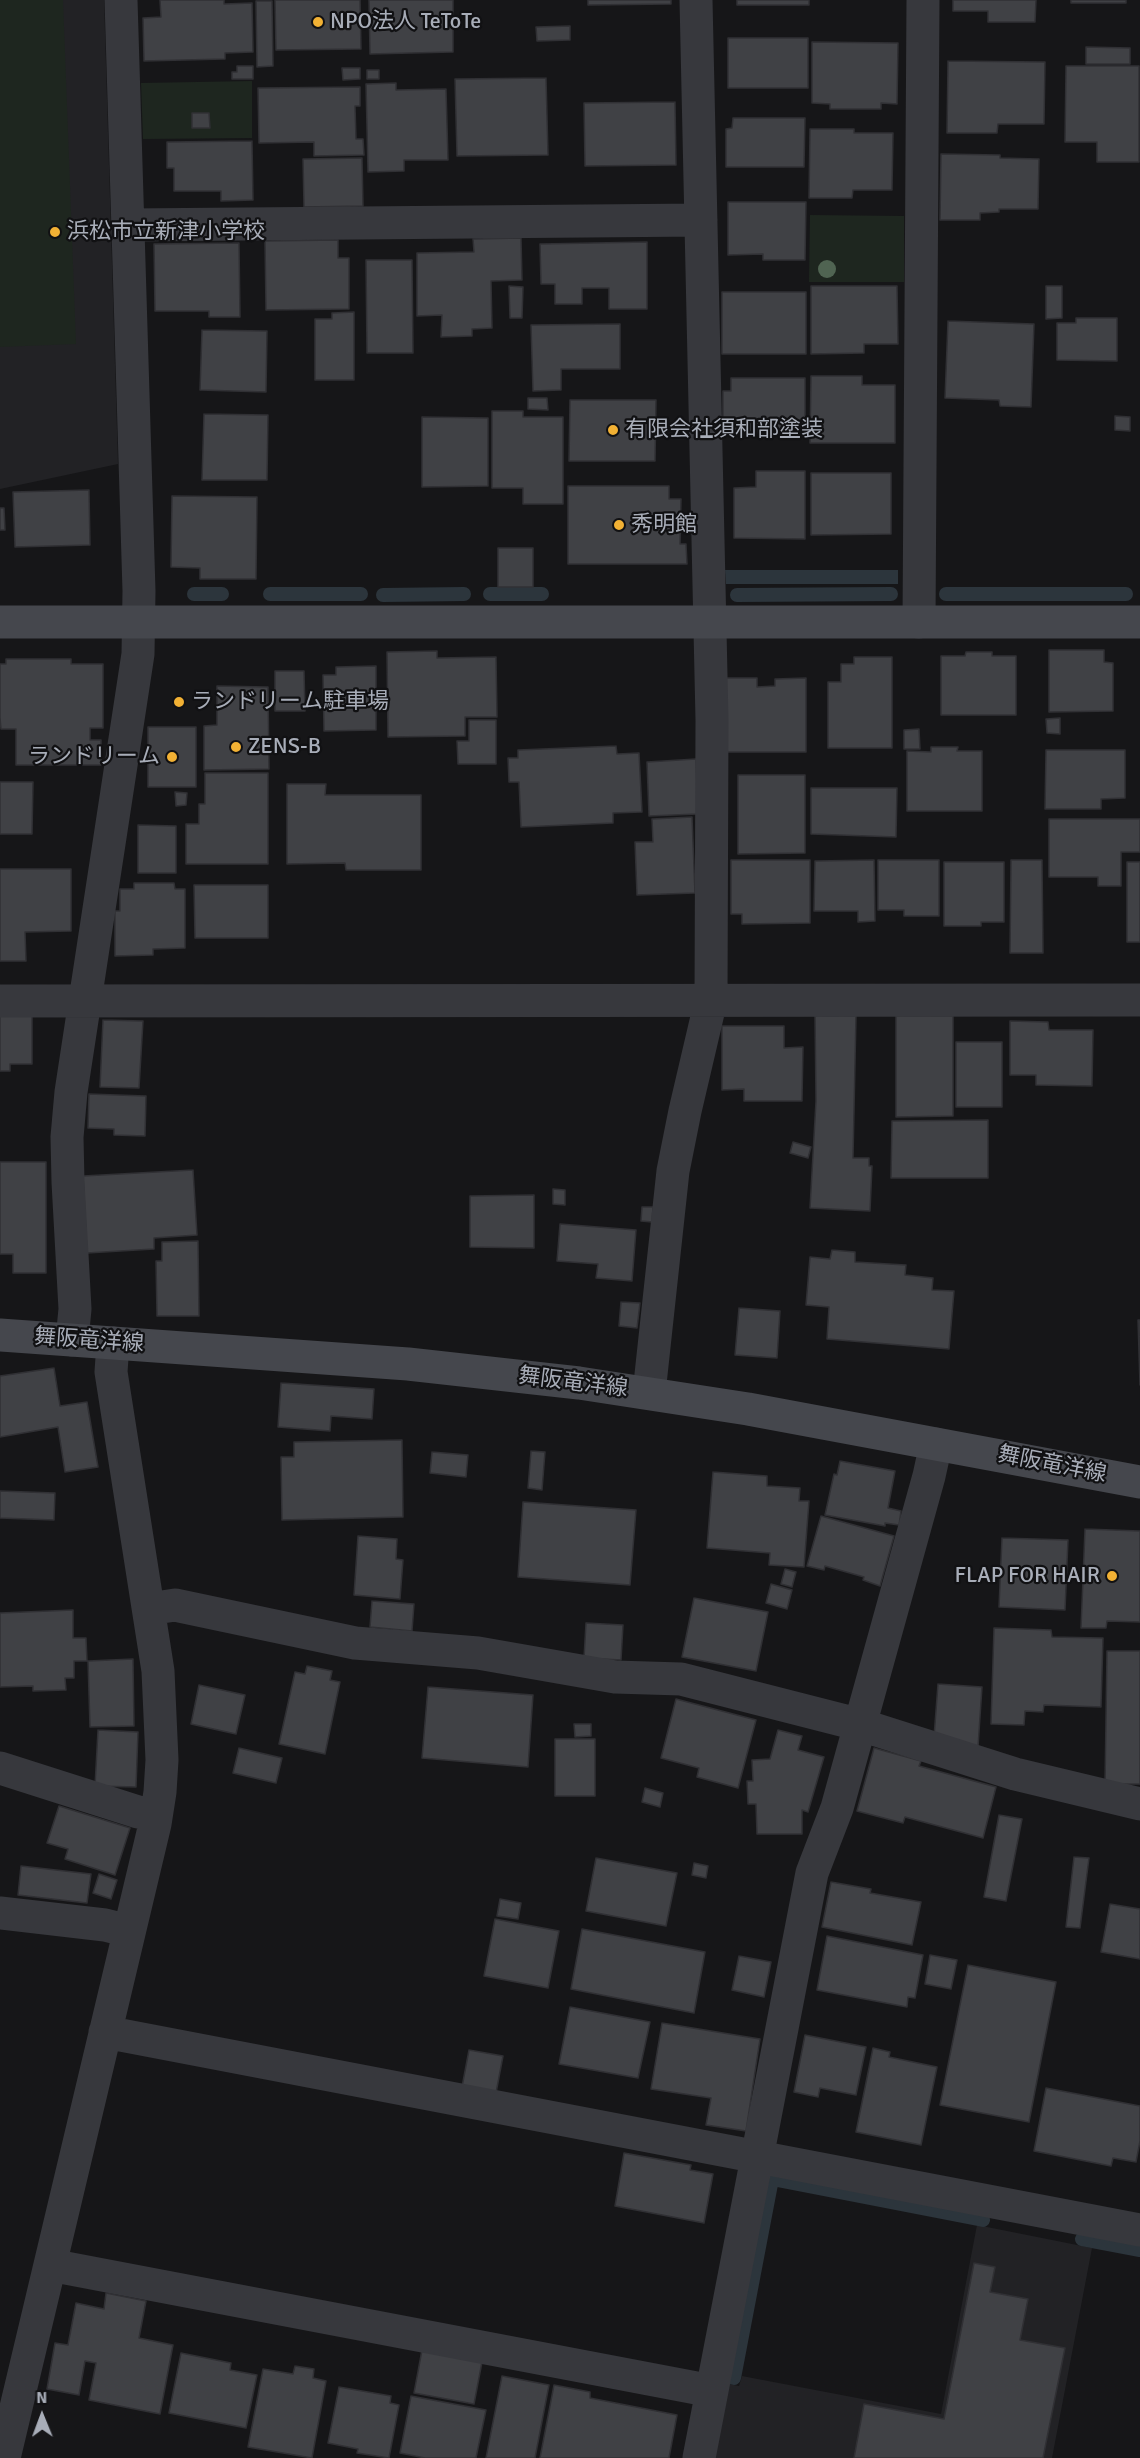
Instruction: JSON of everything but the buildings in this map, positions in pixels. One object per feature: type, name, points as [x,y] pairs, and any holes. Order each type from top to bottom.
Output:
[{"type":"main road","points":[[0,622],[1140,622]]},
{"type":"main road","name":"舞阪竜洋線","points":[[0,1335],[408,1364],[579,1383],[649,1393],[1140,1482]]},
{"type":"street","points":[[72,1340],[75,1309],[68,1182],[71,1092],[138,654],[139,622],[121,0]]},
{"type":"street","points":[[649,1393],[673,1172],[711,1000],[710,622],[696,0]]},
{"type":"street","points":[[919,622],[923,0]]},
{"type":"street","points":[[128,225],[701,220]]},
{"type":"street","points":[[0,1000],[1140,1000]]},
{"type":"street","points":[[4,2458],[156,1815],[162,1760],[160,1704],[149,1609],[111,1372],[113,1343]]},
{"type":"street","points":[[699,2458],[812,1874],[837,1808],[861,1725],[936,1444]]},
{"type":"street","points":[[149,1609],[175,1605],[355,1642],[518,1658],[615,1677],[681,1679],[861,1725],[1014,1774],[1140,1804]]},
{"type":"street","points":[[0,1768],[138,1812],[156,1815]]},
{"type":"street","points":[[0,1912],[105,1925],[129,1931]]},
{"type":"street","points":[[105,2032],[1140,2230]]},
{"type":"street","points":[[50,2265],[712,2391]]},
{"type":"shaded area","name":"浜松市立新津小学校","points":[[0,0],[104,0],[118,464],[0,489]]},
{"type":"shaded area","points":[[0,0],[63,0],[76,344],[0,347]]},
{"type":"shaded area","points":[[252,81],[252,138],[143,139],[141,83]]},
{"type":"shaded area","points":[[810,215],[904,216],[904,282],[809,282]]},
{"type":"shaded area","points":[[725,570],[898,570],[898,584],[726,584]]},
{"type":"shaded area","points":[[977,2225],[1092,2248],[1052,2458],[714,2458],[728,2384],[739,2386],[742,2376],[941,2414]]},
{"type":"waterway","points":[[194,594],[222,594]]},
{"type":"waterway","points":[[270,594],[361,594]]},
{"type":"waterway","points":[[383,595],[464,594]]},
{"type":"waterway","points":[[490,594],[542,594]]},
{"type":"waterway","points":[[737,595],[891,594]]},
{"type":"waterway","points":[[946,594],[1126,594]]},
{"type":"waterway","points":[[729,2377],[734,2378],[772,2179],[983,2220]]},
{"type":"waterway","points":[[1082,2239],[1140,2250]]},
{"type":"place","name":"NPO法人 TeToTe","points":[[318,22]]},
{"type":"place","name":"浜松市立新津小学校","points":[[55,232]]},
{"type":"place","name":"有限会社須和部塗装","points":[[613,430]]},
{"type":"place","name":"秀明館","points":[[619,525]]},
{"type":"place","name":"ランドリーム駐車場","points":[[179,702]]},
{"type":"place","name":"ZENS-B","points":[[236,747]]},
{"type":"place","name":"ランドリーム","points":[[172,757]]},
{"type":"place","name":"FLAP FOR HAIR","points":[[1112,1576]]}]
